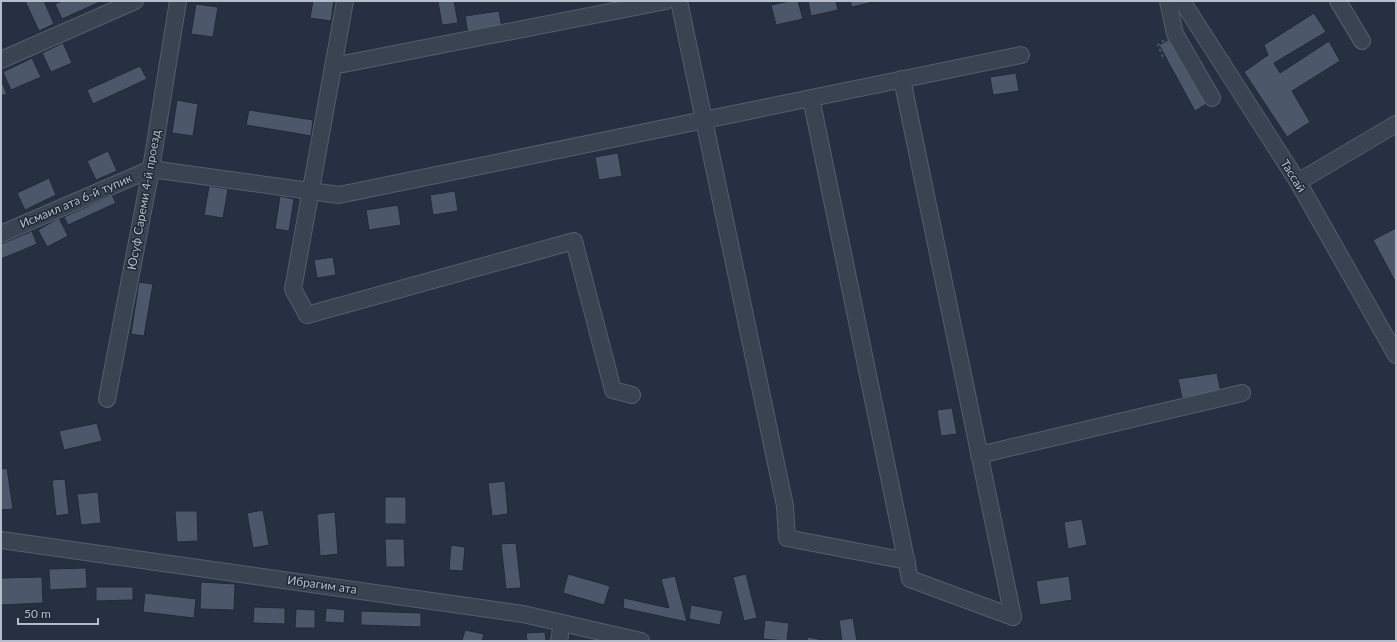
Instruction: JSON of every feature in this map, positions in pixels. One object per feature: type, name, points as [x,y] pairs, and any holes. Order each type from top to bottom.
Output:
[{"type":"street","points":[[1,60],[135,1]]},
{"type":"street","name":"Юсуф Сареми 4-й проезд","points":[[107,399],[151,169],[178,1]]},
{"type":"street","points":[[345,1],[293,289],[307,315],[574,241],[613,390],[632,395]]},
{"type":"street","points":[[333,66],[666,1]]},
{"type":"street","points":[[679,1],[785,506],[786,538],[907,562]]},
{"type":"street","points":[[1168,1],[1175,34],[1212,98]]},
{"type":"street","name":"Тассай","points":[[1182,1],[1298,182],[1396,355]]},
{"type":"street","points":[[1338,1],[1362,41]]},
{"type":"street","points":[[151,169],[340,195],[1022,55]]},
{"type":"street","points":[[811,98],[910,579],[1013,617],[902,79]]},
{"type":"street","points":[[1298,182],[1396,124]]},
{"type":"street","name":"Исмаил ата 6-й тупик","points":[[1,234],[151,169]]},
{"type":"street","points":[[979,455],[1242,393]]},
{"type":"street","name":"Ибрагим ата","points":[[1,540],[523,614],[640,641]]},
{"type":"street","points":[[559,641],[562,623]]},
{"type":"path","points":[[1164,60],[1158,45],[1168,36],[1175,34]]},
{"type":"building","points":[[25,1],[44,1],[54,24],[39,31]]},
{"type":"building","points":[[62,1],[102,1],[62,19],[55,4]]},
{"type":"building","points":[[313,1],[334,1],[331,21],[310,18]]},
{"type":"building","points":[[454,1],[458,23],[442,25],[438,2]]},
{"type":"building","points":[[798,1],[803,19],[776,25],[771,5]]},
{"type":"building","points":[[808,1],[836,1],[838,10],[811,16]]},
{"type":"building","points":[[850,1],[878,1],[852,7]]},
{"type":"building","points":[[196,4],[218,7],[213,37],[191,34]]},
{"type":"building","points":[[499,11],[502,28],[468,34],[465,16]]},
{"type":"building","points":[[1314,13],[1326,32],[1274,63],[1280,73],[1329,41],[1340,61],[1292,91],[1310,122],[1287,137],[1244,72],[1268,55],[1264,45]]},
{"type":"building","points":[[1171,38],[1208,103],[1195,111],[1159,45]]},
{"type":"building","points":[[63,43],[72,63],[51,72],[42,53]]},
{"type":"building","points":[[32,58],[41,77],[11,90],[3,72]]},
{"type":"building","points":[[140,66],[147,79],[93,104],[87,90]]},
{"type":"building","points":[[1016,73],[1019,91],[993,95],[990,77]]},
{"type":"building","points":[[1,80],[7,94],[1,96]]},
{"type":"building","points":[[177,100],[198,104],[193,136],[172,133]]},
{"type":"building","points":[[249,110],[313,120],[311,136],[246,125]]},
{"type":"building","points":[[108,151],[117,171],[96,180],[87,161]]},
{"type":"building","points":[[618,153],[622,176],[599,180],[595,157]]},
{"type":"building","points":[[49,178],[56,195],[25,210],[17,193]]},
{"type":"building","points":[[209,186],[228,189],[223,218],[204,215]]},
{"type":"building","points":[[455,191],[458,211],[433,215],[430,195]]},
{"type":"building","points":[[112,195],[116,203],[68,225],[64,217]]},
{"type":"building","points":[[280,196],[294,199],[289,231],[275,229]]},
{"type":"building","points":[[398,205],[401,225],[369,230],[366,210]]},
{"type":"building","points":[[59,218],[68,236],[47,247],[38,230]]},
{"type":"building","points":[[1396,228],[1396,283],[1373,240]]},
{"type":"building","points":[[32,231],[37,244],[1,259],[1,244]]},
{"type":"building","points":[[333,257],[336,275],[317,278],[314,260]]},
{"type":"building","points":[[139,282],[153,284],[144,336],[131,334]]},
{"type":"building","points":[[1217,373],[1221,392],[1182,398],[1178,379]]},
{"type":"building","points":[[952,408],[957,434],[941,436],[937,410]]},
{"type":"building","points":[[97,423],[102,441],[64,450],[59,431]]},
{"type":"building","points":[[7,468],[13,509],[1,510],[1,469]]},
{"type":"building","points":[[65,479],[69,514],[56,516],[52,480]]},
{"type":"building","points":[[505,481],[508,514],[492,516],[488,483]]},
{"type":"building","points":[[98,492],[101,523],[81,525],[77,494]]},
{"type":"building","points":[[385,497],[406,497],[406,524],[385,524]]},
{"type":"building","points":[[263,510],[269,545],[253,548],[247,513]]},
{"type":"building","points":[[175,511],[197,511],[198,541],[177,542]]},
{"type":"building","points":[[335,512],[338,554],[320,556],[317,514]]},
{"type":"building","points":[[1082,519],[1087,545],[1068,549],[1064,522]]},
{"type":"building","points":[[385,539],[404,539],[405,567],[386,567]]},
{"type":"building","points":[[516,543],[521,588],[506,589],[501,544]]},
{"type":"building","points":[[451,545],[465,547],[463,571],[449,570]]},
{"type":"building","points":[[86,568],[87,588],[50,590],[49,569]]},
{"type":"building","points":[[568,574],[610,586],[604,605],[563,593]]},
{"type":"building","points":[[746,574],[757,618],[744,621],[733,577]]},
{"type":"building","points":[[675,576],[687,622],[623,608],[624,598],[669,608],[661,579]]},
{"type":"building","points":[[1069,576],[1072,600],[1040,605],[1036,581]]},
{"type":"building","points":[[42,577],[43,603],[1,605],[1,578]]},
{"type":"building","points":[[201,582],[235,584],[234,610],[200,609]]},
{"type":"building","points":[[96,587],[133,587],[133,600],[96,601]]},
{"type":"building","points":[[145,593],[196,599],[194,618],[143,612]]},
{"type":"building","points":[[691,605],[723,611],[720,625],[689,619]]},
{"type":"building","points":[[254,607],[285,608],[285,624],[253,623]]},
{"type":"building","points":[[326,608],[345,610],[344,623],[325,622]]},
{"type":"building","points":[[296,609],[315,610],[315,628],[295,628]]},
{"type":"building","points":[[361,611],[421,613],[421,627],[361,625]]},
{"type":"building","points":[[853,618],[857,641],[842,641],[839,620]]},
{"type":"building","points":[[765,620],[789,623],[787,641],[763,639]]},
{"type":"building","points":[[465,630],[484,634],[482,641],[462,641]]},
{"type":"building","points":[[545,632],[546,641],[527,641],[526,633]]},
{"type":"building","points":[[808,637],[823,640],[823,641],[807,641]]}]
